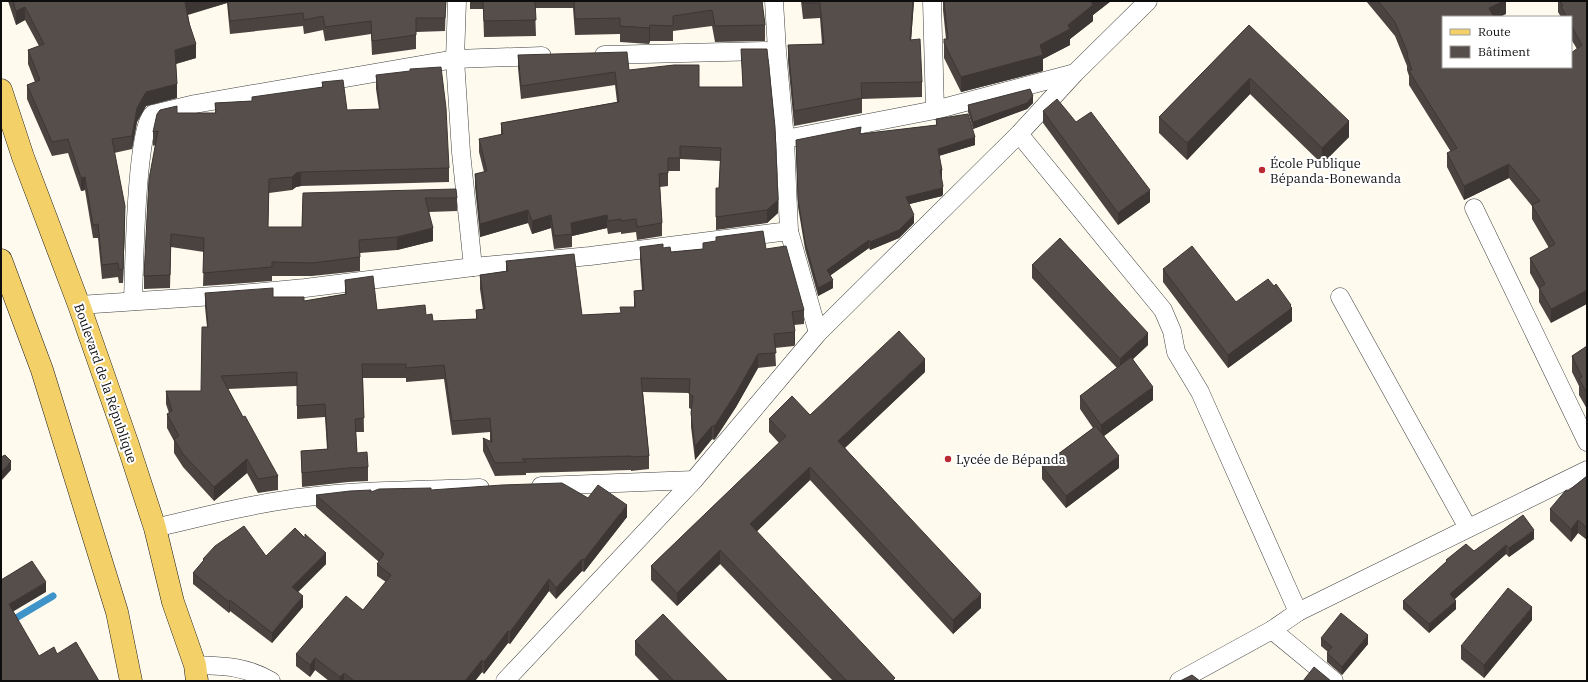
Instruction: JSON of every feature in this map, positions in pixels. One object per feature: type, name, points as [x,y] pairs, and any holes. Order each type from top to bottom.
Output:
[{"type":"main road","name":"Boulevard de la République","points":[[1,90],[23,157],[79,304],[155,528],[173,602],[196,673]]},
{"type":"main road","points":[[1,260],[42,370],[117,612],[131,681]]},
{"type":"street","points":[[456,1],[455,59],[461,152],[458,192],[474,267]]},
{"type":"street","points":[[774,1],[785,139],[789,231],[818,333]]},
{"type":"street","points":[[932,1],[936,110]]},
{"type":"street","points":[[505,681],[694,480],[818,333],[1019,134],[1075,73],[1148,1]]},
{"type":"street","points":[[588,55],[777,51]]},
{"type":"street","points":[[133,301],[136,206],[142,150],[150,116],[153,114],[195,104],[455,59],[557,56]]},
{"type":"street","points":[[785,139],[936,110],[1075,73]]},
{"type":"street","points":[[1019,134],[1163,310],[1172,330],[1176,352],[1200,392],[1298,612]]},
{"type":"street","points":[[1474,208],[1587,442]]},
{"type":"street","points":[[79,304],[229,295],[305,288],[474,267],[590,256],[789,231]]},
{"type":"street","points":[[1340,297],[1468,528]]},
{"type":"street","points":[[1179,681],[1272,630],[1298,612],[1587,470]]},
{"type":"street","points":[[522,486],[694,480]]},
{"type":"street","points":[[155,528],[266,502],[306,497],[349,492],[498,487]]},
{"type":"street","points":[[1272,630],[1334,681]]},
{"type":"street","points":[[196,673],[230,666],[257,673],[271,681]]},
{"type":"building","points":[[13,1],[188,1],[185,2],[189,23],[196,44],[175,50],[177,84],[146,92],[137,108],[132,136],[112,139],[125,206],[123,269],[119,270],[118,263],[102,265],[98,224],[93,225],[85,177],[81,178],[68,139],[52,142],[27,85],[40,80],[28,50],[44,44],[25,7],[16,11]]},
{"type":"building","points":[[228,1],[446,1],[445,18],[416,18],[416,35],[372,41],[371,21],[325,27],[323,16],[304,20],[303,13],[230,21]]},
{"type":"building","points":[[483,1],[535,1],[536,20],[484,21]]},
{"type":"building","points":[[574,1],[762,1],[765,25],[715,26],[712,10],[673,16],[673,26],[650,25],[649,28],[620,26],[620,18],[575,19]]},
{"type":"building","points":[[802,1],[913,1],[910,40],[920,39],[922,82],[861,83],[862,98],[794,111],[788,45],[824,44],[820,3],[803,3]]},
{"type":"building","points":[[944,1],[1091,1],[1093,5],[1068,25],[1070,29],[1040,45],[1043,55],[961,77],[944,43],[944,39],[948,39]]},
{"type":"building","points":[[1378,1],[1504,1],[1489,8],[1493,16],[1442,16],[1442,68],[1572,68],[1572,52],[1582,45],[1572,27],[1572,16],[1566,16],[1561,7],[1563,6],[1560,1],[1587,1],[1587,290],[1551,309],[1539,288],[1545,284],[1530,258],[1555,244],[1532,205],[1540,201],[1509,164],[1464,186],[1447,153],[1457,148],[1409,71],[1412,70],[1407,55],[1408,54],[1395,22]]},
{"type":"building","points":[[1249,25],[1349,121],[1322,148],[1250,78],[1187,143],[1159,117]]},
{"type":"building","points":[[741,49],[767,49],[775,127],[778,200],[767,210],[716,217],[716,188],[719,188],[721,148],[680,146],[680,158],[668,158],[668,173],[659,174],[662,223],[637,227],[636,219],[608,221],[607,215],[571,223],[572,234],[554,236],[551,215],[532,221],[528,210],[480,224],[475,174],[487,171],[479,139],[503,134],[501,123],[619,102],[615,72],[521,86],[518,55],[627,52],[629,70],[674,65],[699,65],[699,87],[743,87]]},
{"type":"building","points":[[441,67],[446,108],[449,168],[301,172],[296,173],[292,177],[269,179],[268,227],[302,227],[303,193],[456,189],[457,198],[425,198],[433,228],[397,237],[359,240],[360,257],[312,263],[272,262],[272,267],[203,273],[204,238],[171,234],[170,275],[144,276],[149,179],[158,131],[153,132],[157,114],[160,110],[177,106],[177,113],[216,113],[215,103],[252,101],[252,97],[323,87],[322,82],[343,80],[347,110],[380,109],[376,75],[410,71],[410,69]]},
{"type":"building","points":[[1030,89],[1033,96],[1027,103],[973,122],[968,105]]},
{"type":"building","points":[[1057,99],[1076,122],[1091,112],[1150,190],[1118,213],[1043,111]]},
{"type":"building","points":[[968,114],[975,137],[938,149],[942,170],[940,170],[943,186],[942,188],[906,197],[914,215],[899,230],[870,242],[869,240],[827,270],[833,280],[818,288],[805,242],[798,199],[796,140],[861,127],[860,134],[937,125],[936,119]]},
{"type":"building","points":[[763,231],[766,249],[786,246],[804,310],[792,312],[794,332],[774,334],[776,353],[758,354],[736,393],[716,424],[712,426],[695,446],[691,413],[693,396],[689,394],[690,379],[641,378],[649,456],[522,459],[526,462],[495,463],[483,438],[492,442],[490,418],[452,421],[444,365],[406,368],[406,364],[362,364],[364,418],[355,419],[357,453],[367,452],[368,467],[302,473],[301,451],[328,449],[325,404],[297,406],[297,372],[221,376],[278,476],[258,479],[247,459],[214,487],[183,454],[174,439],[179,436],[167,414],[172,411],[166,391],[201,391],[202,327],[208,327],[205,293],[273,288],[273,297],[304,297],[304,301],[346,294],[345,280],[373,276],[377,310],[425,305],[426,315],[432,314],[433,321],[477,319],[476,310],[485,309],[480,275],[508,271],[506,261],[574,254],[582,315],[621,313],[620,307],[635,307],[634,291],[644,290],[640,247],[663,244],[663,248],[670,247],[671,252],[703,249],[703,243],[716,241],[716,237]]},
{"type":"building","points":[[1060,238],[1148,333],[1120,359],[1032,265]]},
{"type":"building","points":[[1192,246],[1236,302],[1268,279],[1274,286],[1276,284],[1292,308],[1228,355],[1163,269]]},
{"type":"building","points":[[899,331],[925,359],[838,441],[981,594],[953,620],[810,467],[750,524],[895,678],[892,681],[847,681],[720,550],[677,593],[651,566],[786,436],[769,419],[792,396],[810,415]]},
{"type":"building","points":[[1587,346],[1587,393],[1579,379],[1582,377],[1572,356]]},
{"type":"building","points":[[1131,357],[1153,387],[1101,425],[1080,396]]},
{"type":"building","points":[[1096,426],[1119,456],[1066,496],[1042,466]]},
{"type":"building","points":[[5,455],[11,461],[1,472],[1,457]]},
{"type":"building","points":[[1587,476],[1587,528],[1578,520],[1571,529],[1550,509],[1566,490],[1568,491]]},
{"type":"building","points":[[562,483],[588,498],[598,485],[627,505],[584,560],[582,559],[556,588],[549,579],[510,632],[508,631],[484,662],[482,660],[465,681],[354,681],[344,673],[340,677],[315,658],[310,665],[296,654],[346,596],[363,610],[391,575],[377,564],[384,554],[316,495],[350,491],[371,490],[371,492],[379,489],[431,488],[431,490],[502,485]]},
{"type":"building","points":[[1523,515],[1534,530],[1509,548],[1506,545],[1450,594],[1456,601],[1429,624],[1403,601],[1447,561],[1446,560],[1466,544],[1474,551]]},
{"type":"building","points":[[244,526],[266,556],[295,528],[305,538],[305,534],[326,553],[292,587],[303,596],[272,633],[230,600],[229,602],[193,573],[215,546]]},
{"type":"building","points":[[32,561],[46,582],[9,604],[39,656],[54,647],[57,654],[76,642],[99,681],[1,681],[1,580]]},
{"type":"building","points":[[1508,588],[1532,607],[1484,665],[1461,646]]},
{"type":"building","points":[[1341,613],[1368,635],[1342,667],[1327,653],[1332,647],[1321,638]]},
{"type":"building","points":[[663,614],[728,681],[674,681],[635,641]]},
{"type":"building","points":[[1314,667],[1331,681],[1303,681]]},
{"type":"building","points":[[1192,675],[1200,681],[1180,681]]},
{"type":"waterway","points":[[1,627],[53,596]]},
{"type":"place","name":"École Publique Bépanda-Bonewanda","points":[[1262,170]]},
{"type":"place","name":"Lycée de Bépanda","points":[[948,459]]}]
